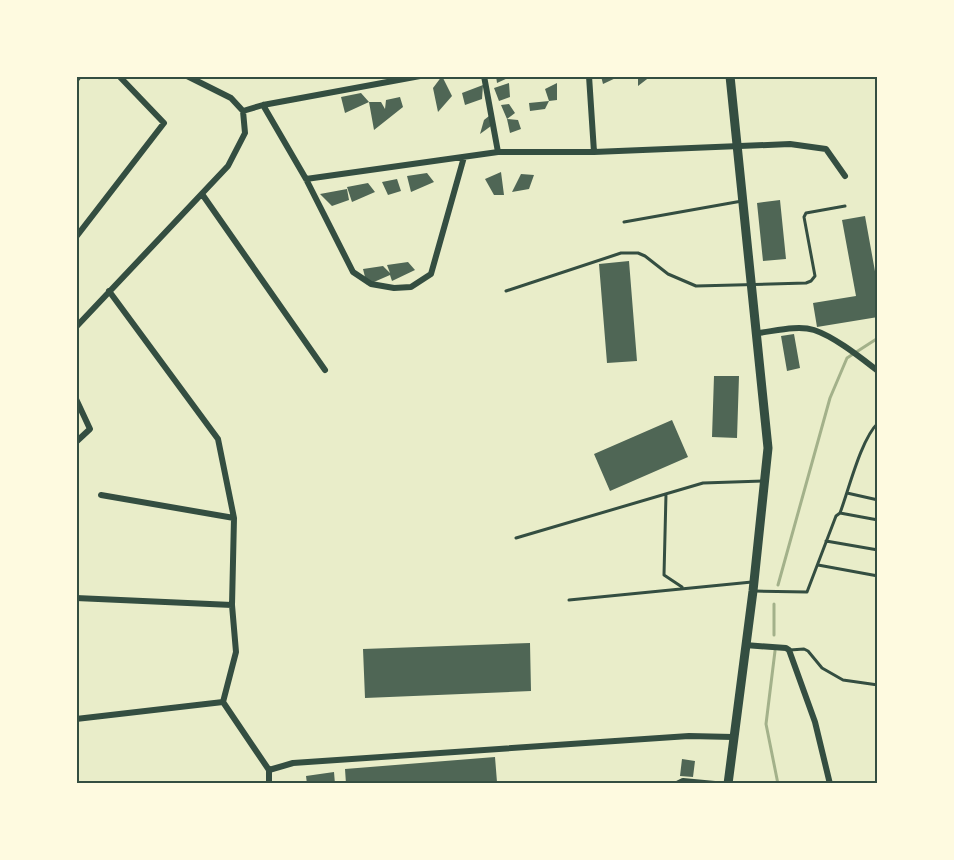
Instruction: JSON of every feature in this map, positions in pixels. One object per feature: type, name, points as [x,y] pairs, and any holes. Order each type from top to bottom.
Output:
[{"type":"main road","points":[[728,783],[754,587],[768,448],[730,76]]},
{"type":"street","points":[[76,237],[164,123],[119,76]]},
{"type":"street","points":[[76,327],[228,166],[246,133],[243,111],[231,98],[187,76]]},
{"type":"street","points":[[243,111],[263,105],[420,76]]},
{"type":"street","points":[[484,76],[498,152]]},
{"type":"street","points":[[589,76],[594,152]]},
{"type":"street","points":[[263,105],[306,179],[353,272],[370,284],[394,288],[411,287],[431,274],[464,157]]},
{"type":"street","points":[[306,179],[498,152],[594,152],[739,148],[790,144],[826,149],[845,176]]},
{"type":"street","points":[[202,194],[325,370]]},
{"type":"street","points":[[109,291],[218,439],[234,518],[232,605],[236,652],[223,702],[269,770],[269,783]]},
{"type":"street","points":[[758,333],[797,329],[814,330],[847,348],[878,371]]},
{"type":"street","points":[[76,399],[90,429],[76,442]]},
{"type":"street","points":[[101,495],[234,518]]},
{"type":"street","points":[[76,598],[232,605]]},
{"type":"street","points":[[745,645],[789,650],[815,722],[830,783]]},
{"type":"street","points":[[76,719],[223,702]]},
{"type":"street","points":[[269,770],[293,763],[689,736],[733,737]]},
{"type":"street","points":[[677,783],[715,783]]},
{"type":"lane","points":[[624,222],[744,200]]},
{"type":"lane","points":[[506,291],[621,253],[638,253],[645,256],[668,274],[696,286],[811,281],[815,276],[804,217],[806,213],[845,206]]},
{"type":"lane","points":[[569,600],[683,588],[754,587],[805,593],[809,590],[833,521],[840,513],[864,446],[872,428],[878,423]]},
{"type":"lane","points":[[516,538],[703,483],[765,481]]},
{"type":"lane","points":[[847,493],[878,500]]},
{"type":"lane","points":[[666,494],[664,575],[683,588]]},
{"type":"lane","points":[[840,513],[878,520]]},
{"type":"lane","points":[[826,541],[878,550]]},
{"type":"lane","points":[[818,565],[878,576]]},
{"type":"lane","points":[[789,650],[808,651],[822,668],[843,680],[878,686]]},
{"type":"building","points":[[442,76],[452,96],[438,112],[433,88]]},
{"type":"building","points":[[496,76],[512,76],[497,83]]},
{"type":"building","points":[[601,76],[620,76],[603,84]]},
{"type":"building","points":[[638,76],[651,76],[638,86]]},
{"type":"building","points":[[509,83],[510,97],[499,101],[494,88]]},
{"type":"building","points":[[557,83],[557,100],[549,101],[545,89]]},
{"type":"building","points":[[483,85],[482,99],[465,105],[462,93]]},
{"type":"building","points":[[361,93],[369,102],[345,113],[341,97]]},
{"type":"building","points":[[400,97],[403,107],[374,130],[369,102],[381,102],[385,109],[386,100]]},
{"type":"building","points":[[549,101],[545,109],[530,111],[529,103]]},
{"type":"building","points":[[509,104],[515,113],[507,119],[501,105]]},
{"type":"building","points":[[489,116],[491,126],[480,134],[484,120]]},
{"type":"building","points":[[507,119],[518,120],[521,129],[510,133]]},
{"type":"building","points":[[501,172],[504,195],[494,195],[485,179]]},
{"type":"building","points":[[427,173],[434,182],[411,192],[407,176]]},
{"type":"building","points":[[521,174],[534,175],[529,189],[512,192]]},
{"type":"building","points":[[397,179],[401,191],[388,195],[382,182]]},
{"type":"building","points":[[368,183],[375,192],[352,202],[347,187]]},
{"type":"building","points":[[347,189],[349,200],[332,206],[320,194]]},
{"type":"building","points":[[780,200],[786,259],[763,261],[757,203]]},
{"type":"building","points":[[865,216],[878,288],[878,317],[817,327],[813,303],[856,296],[842,220]]},
{"type":"building","points":[[629,261],[637,361],[607,363],[599,264]]},
{"type":"building","points":[[408,262],[415,270],[392,281],[390,275],[367,285],[363,269],[383,266],[390,273],[387,265]]},
{"type":"building","points":[[794,334],[800,368],[787,371],[781,336]]},
{"type":"building","points":[[714,376],[739,376],[737,438],[712,437]]},
{"type":"building","points":[[672,420],[688,457],[610,491],[594,454]]},
{"type":"building","points":[[530,643],[531,691],[365,698],[363,649]]},
{"type":"building","points":[[495,757],[497,782],[346,784],[345,769]]},
{"type":"building","points":[[682,759],[695,761],[693,777],[680,776]]},
{"type":"building","points":[[334,772],[335,784],[307,784],[306,776]]},
{"type":"waterway","points":[[778,585],[830,398],[847,358],[878,338]]},
{"type":"waterway","points":[[774,604],[774,635]]},
{"type":"waterway","points":[[775,651],[766,724],[778,784]]}]
